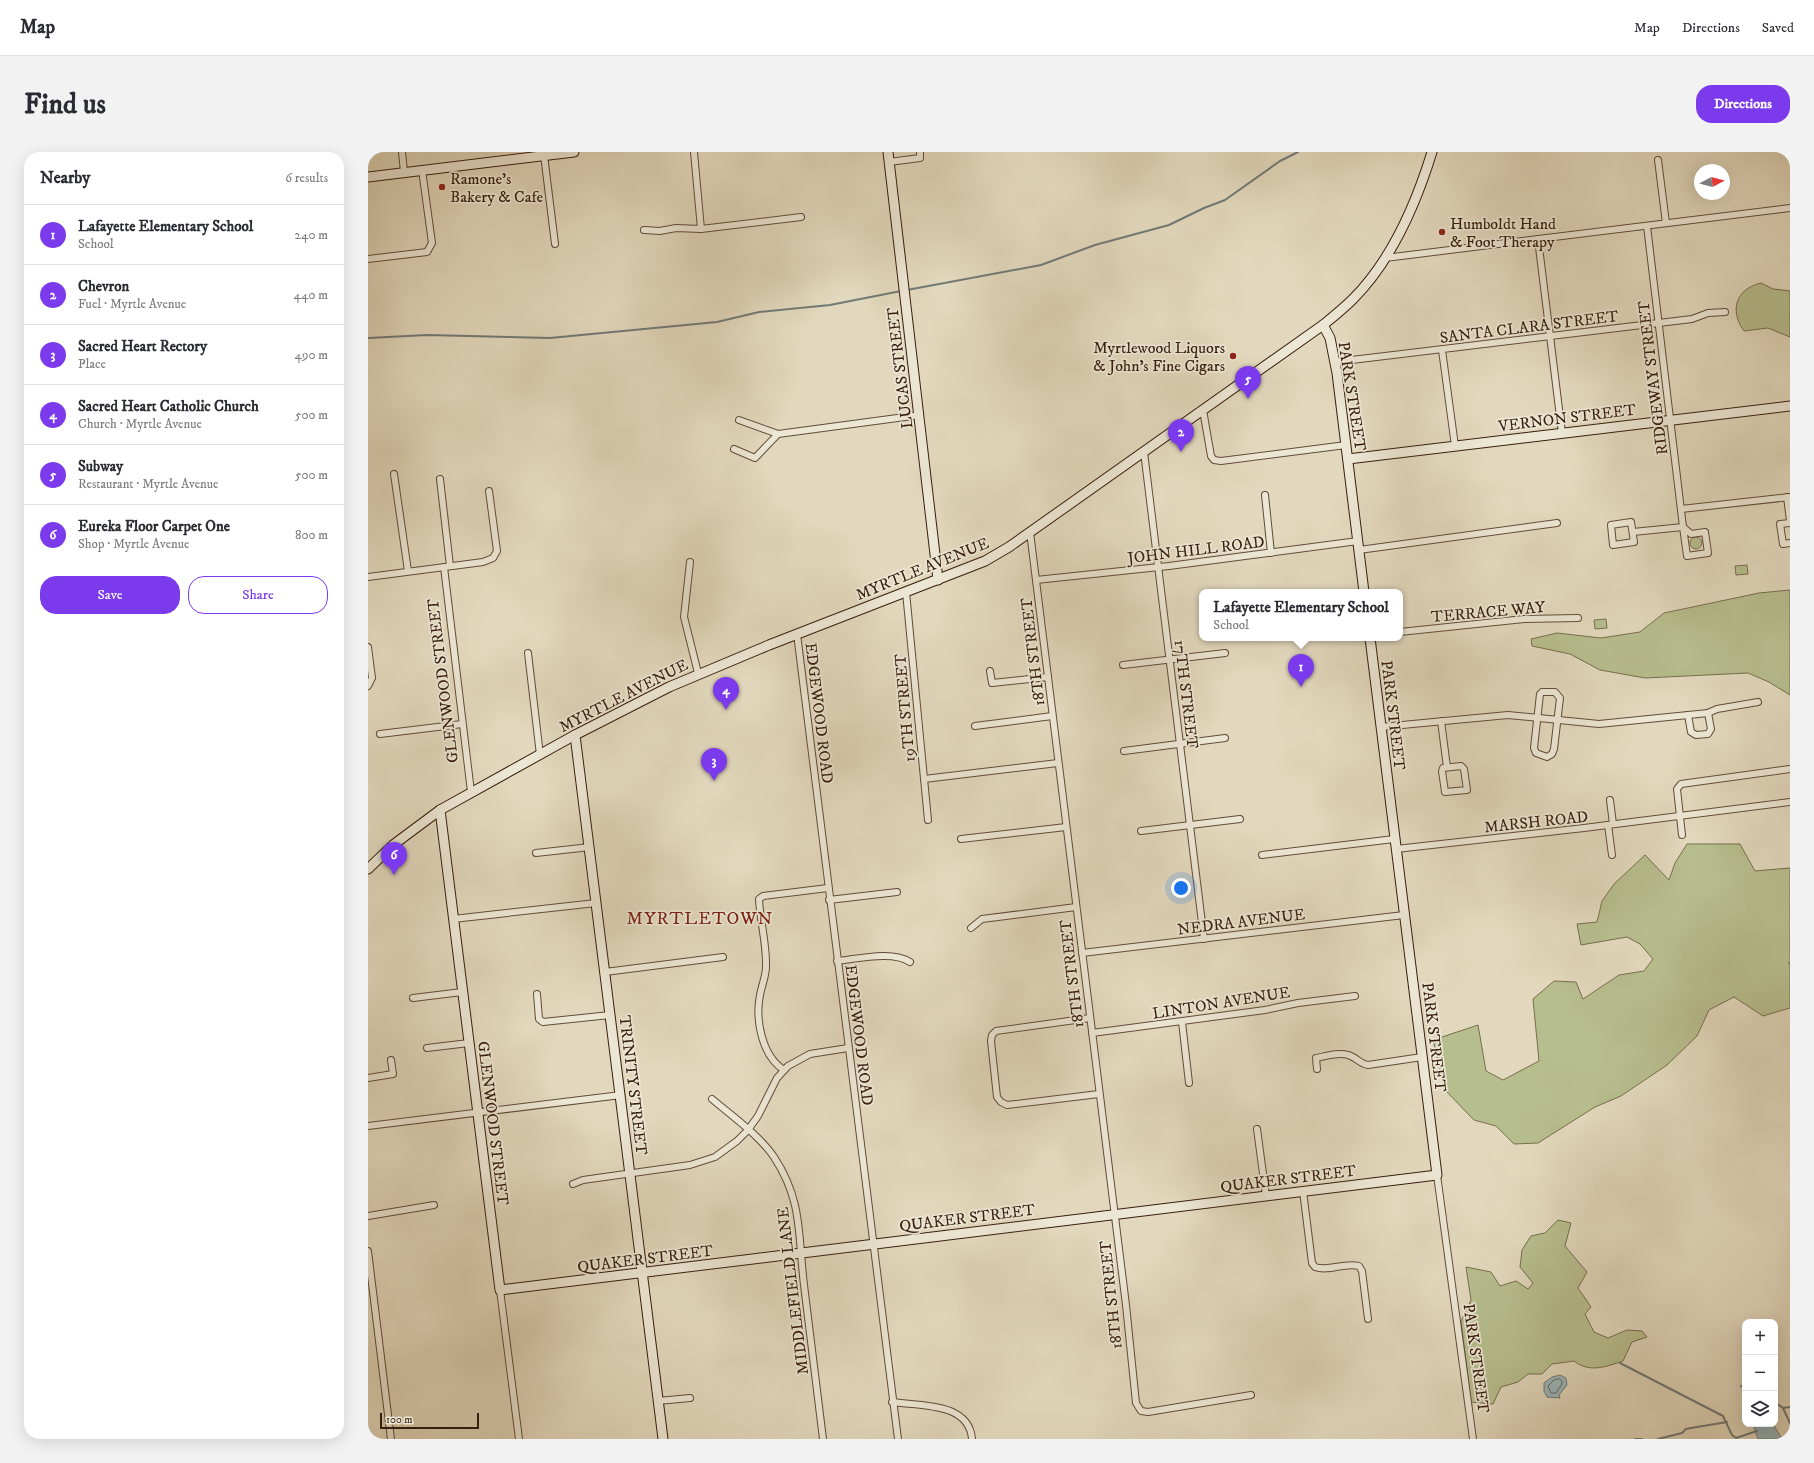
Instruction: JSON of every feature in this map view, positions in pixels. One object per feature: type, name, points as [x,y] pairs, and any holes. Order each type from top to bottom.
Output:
[{"type":"street","points":[[402,152],[404,172]]},
{"type":"street","points":[[368,177],[574,152]]},
{"type":"street","points":[[694,152],[701,229]]},
{"type":"street","name":"LUCAS STREET","points":[[888,152],[920,415],[938,580]]},
{"type":"street","points":[[889,162],[920,158],[920,152]]},
{"type":"street","name":"MYRTLE AVENUE","points":[[368,869],[393,845],[440,810],[575,735],[698,673],[985,561],[1030,532],[1323,325],[1353,299],[1385,258],[1414,201],[1432,152]]},
{"type":"street","points":[[544,155],[555,244]]},
{"type":"street","points":[[1658,160],[1666,224]]},
{"type":"street","points":[[368,259],[427,252],[430,248],[432,244],[422,170]]},
{"type":"street","points":[[1385,258],[1790,208]]},
{"type":"street","points":[[644,230],[676,228],[701,229],[801,217]]},
{"type":"street","name":"RIDGEWAY STREET","points":[[1647,226],[1671,420],[1683,527],[1687,556],[1708,553],[1705,532],[1691,534],[1683,527]]},
{"type":"street","points":[[1538,239],[1562,433]]},
{"type":"street","name":"SANTA CLARA STREET","points":[[1336,362],[1692,319],[1708,313],[1725,312]]},
{"type":"street","name":"PARK STREET","points":[[1323,325],[1330,338],[1336,362],[1364,589]]},
{"type":"street","points":[[1442,350],[1455,446]]},
{"type":"street","name":"VERNON STREET","points":[[1348,459],[1790,406]]},
{"type":"street","points":[[1203,410],[1211,456],[1214,460],[1221,461],[1346,445]]},
{"type":"street","points":[[739,420],[778,434],[920,415]]},
{"type":"street","points":[[734,449],[755,458],[778,434]]},
{"type":"street","name":"17TH STREET","points":[[1144,452],[1204,939]]},
{"type":"street","points":[[394,474],[408,572]]},
{"type":"street","name":"GLENWOOD STREET","points":[[440,479],[462,724],[471,792]]},
{"type":"street","points":[[368,577],[490,560],[497,551],[490,491]]},
{"type":"street","points":[[1265,495],[1271,553]]},
{"type":"street","points":[[1681,509],[1789,497],[1790,522],[1780,524],[1783,544],[1790,543]]},
{"type":"street","points":[[1631,522],[1633,532],[1634,542],[1613,545],[1611,525],[1631,522]]},
{"type":"street","name":"JOHN HILL ROAD","points":[[1036,580],[1271,553],[1358,546],[1557,523]]},
{"type":"street","points":[[1633,532],[1683,527]]},
{"type":"street","name":"18TH STREET","points":[[1030,532],[1126,1305],[1135,1400],[1141,1411],[1148,1412],[1251,1395]]},
{"type":"street","points":[[690,562],[684,617],[698,673]]},
{"type":"street","name":"19TH STREET","points":[[906,592],[928,820]]},
{"type":"street","name":"TERRACE WAY","points":[[1403,632],[1524,619],[1578,618]]},
{"type":"street","name":"EDGEWOOD ROAD","points":[[797,634],[829,900],[892,1402],[898,1439]]},
{"type":"street","name":"PARK STREET","points":[[1370,641],[1437,1174],[1473,1439]]},
{"type":"street","points":[[368,647],[372,678],[368,686]]},
{"type":"street","points":[[528,653],[540,754]]},
{"type":"street","points":[[1123,665],[1224,653]]},
{"type":"street","points":[[990,671],[992,683],[1048,677]]},
{"type":"street","points":[[1542,692],[1556,692],[1560,698],[1558,720],[1552,754],[1547,757],[1541,756],[1536,753],[1534,748],[1540,694],[1542,692]]},
{"type":"street","points":[[1381,728],[1508,715],[1600,724],[1708,713],[1717,709],[1758,702]]},
{"type":"street","points":[[1688,715],[1691,732],[1696,735],[1708,734],[1711,729],[1708,713]]},
{"type":"street","points":[[975,726],[1052,716]]},
{"type":"street","points":[[1441,721],[1447,767]]},
{"type":"street","points":[[380,734],[462,724]]},
{"type":"street","name":"TRINITY STREET","points":[[575,735],[663,1439]]},
{"type":"street","points":[[1124,751],[1225,738]]},
{"type":"street","points":[[924,779],[1058,762]]},
{"type":"street","points":[[1461,766],[1464,769],[1466,790],[1445,792],[1442,771],[1447,767],[1461,766]]},
{"type":"street","points":[[1682,835],[1677,789],[1681,784],[1790,769]]},
{"type":"street","points":[[1610,800],[1612,854]]},
{"type":"street","name":"MARSH ROAD","points":[[1396,849],[1611,825],[1679,815],[1790,802]]},
{"type":"street","name":"GLENWOOD STREET","points":[[440,810],[519,1439]]},
{"type":"street","points":[[1141,831],[1240,819]]},
{"type":"street","points":[[961,839],[1066,827]]},
{"type":"street","points":[[1262,855],[1394,839]]},
{"type":"street","points":[[536,853],[590,847]]},
{"type":"street","points":[[784,1070],[778,1067],[770,1056],[763,1042],[760,1026],[760,995],[767,967],[760,897],[828,888]]},
{"type":"street","points":[[829,900],[897,892]]},
{"type":"street","points":[[453,919],[596,903]]},
{"type":"street","points":[[971,928],[982,919],[1076,907]]},
{"type":"street","name":"NEDRA AVENUE","points":[[1082,953],[1404,915]]},
{"type":"street","points":[[837,961],[892,955],[899,956],[910,962]]},
{"type":"street","points":[[605,972],[723,958]]},
{"type":"street","points":[[413,998],[462,992]]},
{"type":"street","points":[[538,994],[539,1019],[543,1022],[610,1015]]},
{"type":"street","name":"LINTON AVENUE","points":[[1092,1033],[1182,1022],[1354,996]]},
{"type":"street","points":[[1090,1018],[996,1031],[992,1035],[991,1041],[997,1097],[1001,1102],[1008,1105],[1099,1094]]},
{"type":"street","points":[[1182,1022],[1189,1083]]},
{"type":"street","points":[[427,1048],[469,1043]]},
{"type":"street","points":[[573,1184],[583,1180],[690,1165],[707,1160],[725,1151],[748,1130],[758,1116],[777,1078],[795,1061],[810,1054],[848,1048]]},
{"type":"street","points":[[1317,1069],[1316,1058],[1330,1056],[1349,1055],[1361,1064],[1368,1065],[1422,1057]]},
{"type":"street","points":[[368,1078],[393,1074],[391,1060]]},
{"type":"street","points":[[368,1126],[621,1095]]},
{"type":"street","name":"MIDDLEFIELD LANE","points":[[712,1099],[748,1130],[773,1156],[791,1188],[797,1213],[823,1439]]},
{"type":"street","points":[[1257,1129],[1266,1196]]},
{"type":"street","name":"QUAKER STREET","points":[[500,1290],[801,1254],[1437,1174]]},
{"type":"street","points":[[1303,1191],[1314,1267],[1321,1269],[1353,1264],[1359,1266],[1362,1271],[1368,1319]]},
{"type":"street","points":[[368,1216],[434,1205]]},
{"type":"street","points":[[368,1251],[371,1303],[391,1439]]},
{"type":"street","points":[[658,1401],[690,1398]]},
{"type":"street","points":[[892,1402],[952,1411],[965,1419],[970,1427],[972,1439]]},
{"type":"green space","points":[[1761,283],[1773,289],[1790,291],[1790,337],[1768,328],[1744,331],[1739,323],[1736,308],[1741,295],[1752,286]]},
{"type":"green space","points":[[1698,537],[1701,538],[1701,548],[1694,549],[1691,548],[1690,541],[1691,538]]},
{"type":"green space","points":[[1747,565],[1748,574],[1736,575],[1735,566]]},
{"type":"green space","points":[[1790,590],[1790,695],[1769,682],[1748,673],[1645,678],[1600,670],[1570,654],[1532,646],[1531,639],[1557,633],[1601,638],[1640,632],[1664,613],[1759,593]]},
{"type":"green space","points":[[1606,619],[1607,628],[1595,629],[1594,620]]},
{"type":"green space","points":[[1687,844],[1740,844],[1755,871],[1790,868],[1790,963],[1788,963],[1790,964],[1790,1008],[1763,1016],[1734,997],[1709,1010],[1697,1036],[1667,1065],[1621,1096],[1595,1107],[1538,1143],[1514,1144],[1496,1126],[1474,1120],[1445,1090],[1433,1040],[1478,1025],[1486,1071],[1503,1080],[1539,1061],[1533,999],[1554,981],[1576,982],[1583,999],[1619,975],[1644,971],[1653,959],[1640,944],[1627,937],[1581,945],[1577,924],[1597,922],[1602,901],[1614,884],[1645,855],[1669,880],[1675,863]]},
{"type":"green space","points":[[1558,1220],[1571,1223],[1565,1246],[1587,1272],[1578,1288],[1591,1307],[1585,1314],[1594,1332],[1608,1338],[1627,1330],[1642,1331],[1647,1337],[1632,1342],[1623,1361],[1598,1368],[1586,1367],[1574,1361],[1552,1364],[1542,1374],[1528,1374],[1518,1382],[1501,1387],[1493,1404],[1471,1402],[1461,1321],[1471,1300],[1466,1267],[1491,1272],[1500,1286],[1516,1281],[1528,1289],[1533,1283],[1520,1267],[1522,1250],[1531,1236],[1545,1233]]},
{"type":"water","points":[[1560,1375],[1566,1378],[1567,1385],[1559,1395],[1560,1398],[1547,1397],[1544,1391],[1544,1383],[1552,1377]]},
{"type":"water","points":[[1754,1427],[1775,1427],[1782,1439],[1758,1439]]},
{"type":"waterway","points":[[907,290],[1041,265],[1095,245],[1169,225],[1204,208],[1225,200],[1280,161],[1298,152]]},
{"type":"waterway","points":[[368,338],[427,335],[550,338],[717,322],[759,312],[830,305],[901,291]]},
{"type":"waterway","points":[[1620,1363],[1723,1416],[1732,1435],[1736,1438],[1757,1431]]},
{"type":"waterway","points":[[1778,1404],[1783,1408],[1790,1407]]},
{"type":"waterway","points":[[1783,1408],[1790,1423]]},
{"type":"waterway","points":[[1658,1439],[1682,1433],[1686,1429],[1727,1422]]},
{"type":"waterway","points":[[1635,1439],[1642,1439]]},
{"type":"place","name":"Ramone's Bakery & Cafe","points":[[442,187]]},
{"type":"place","name":"Humboldt Hand & Foot Therapy","points":[[1442,232]]},
{"type":"place","name":"Myrtlewood Liquors & John’s Fine Cigars","points":[[1233,356]]},
{"type":"place","name":"Subway","points":[[1248,399]]},
{"type":"place","name":"Chevron","points":[[1181,452]]},
{"type":"place","name":"Lafayette Elementary School","points":[[1301,687]]},
{"type":"place","name":"Sacred Heart Catholic Church","points":[[726,710]]},
{"type":"place","name":"Sacred Heart Rectory","points":[[714,781]]},
{"type":"place","name":"Eureka Floor Carpet One","points":[[394,875]]},
{"type":"district","name":"MYRTLETOWN","points":[[700,918]]}]
